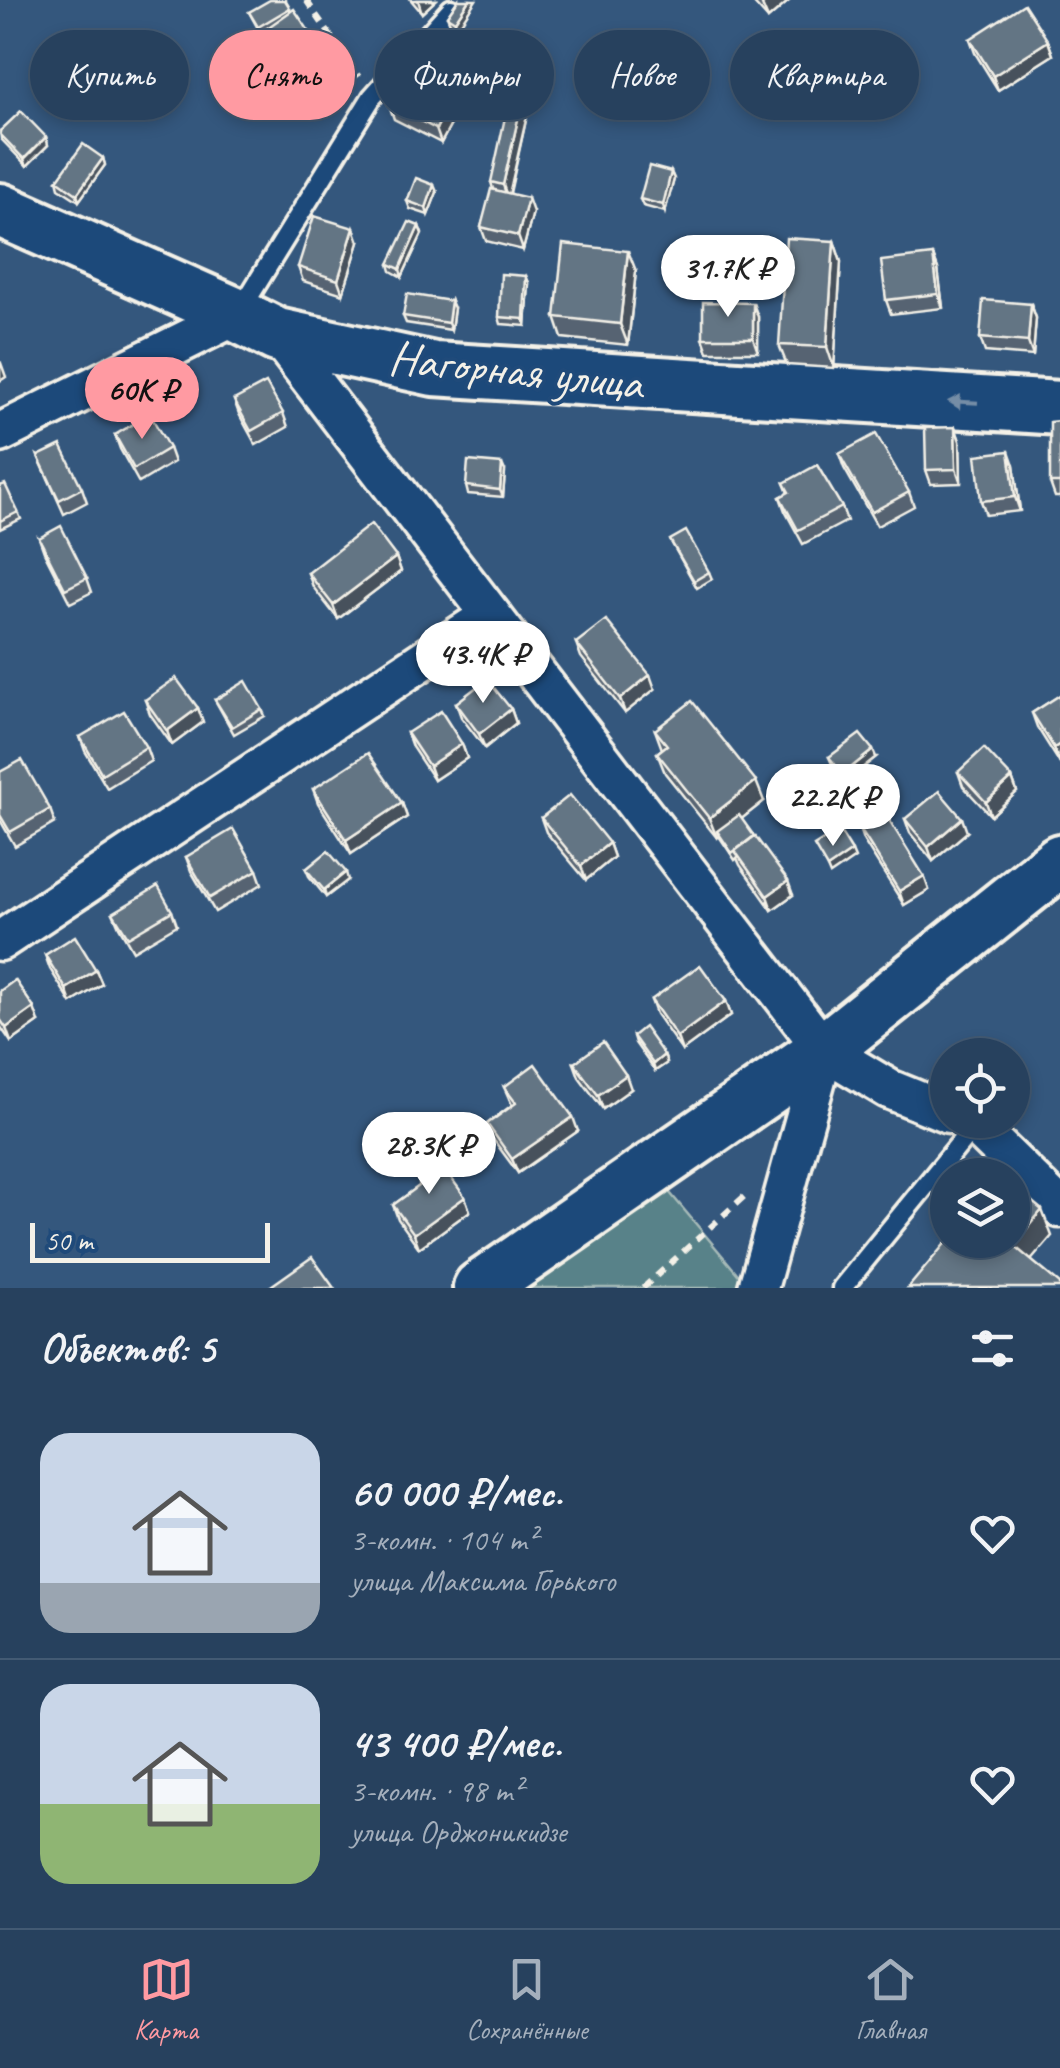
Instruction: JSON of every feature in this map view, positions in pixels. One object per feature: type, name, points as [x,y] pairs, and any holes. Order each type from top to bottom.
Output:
[{"type":"street","name":"Нагорная улица","points":[[0,210],[257,325],[434,369],[1060,408]]},
{"type":"street","points":[[0,433],[257,325],[491,615],[824,1050],[889,1088],[930,1105]]},
{"type":"street","points":[[0,941],[491,615]]},
{"type":"street","points":[[480,1288],[824,1050],[1060,861]]},
{"type":"street","points":[[758,1288],[824,1050]]},
{"type":"street","points":[[983,1138],[1060,1208]]},
{"type":"lane","points":[[257,325],[372,97],[451,10]]},
{"type":"lane","points":[[842,1288],[949,1138]]},
{"type":"path","points":[[306,0],[372,97]]},
{"type":"path","points":[[643,1288],[752,1189]]},
{"type":"green space","points":[[655,1175],[747,1285],[744,1288],[497,1288]]},
{"type":"building","points":[[270,0],[285,0],[290,8],[258,27],[249,12]]},
{"type":"building","points":[[458,0],[469,0],[455,21],[447,16]]},
{"type":"building","points":[[1024,4],[1048,41],[993,76],[970,39]]},
{"type":"building","points":[[294,9],[308,30],[268,30]]},
{"type":"building","points":[[21,111],[46,137],[24,159],[0,134]]},
{"type":"building","points":[[418,120],[441,120],[436,129]]},
{"type":"building","points":[[504,120],[518,120],[503,185],[491,182]]},
{"type":"building","points":[[83,144],[103,158],[77,194],[57,180]]},
{"type":"building","points":[[649,166],[671,172],[663,205],[640,199]]},
{"type":"building","points":[[416,178],[434,185],[426,208],[407,201]]},
{"type":"building","points":[[491,189],[528,198],[518,236],[481,227]]},
{"type":"building","points":[[314,216],[354,228],[338,280],[298,267]]},
{"type":"building","points":[[409,222],[419,226],[400,269],[389,264]]},
{"type":"building","points":[[786,238],[834,241],[827,347],[779,345]]},
{"type":"building","points":[[563,244],[628,251],[620,324],[555,317]]},
{"type":"building","points":[[933,255],[938,294],[886,300],[881,261]]},
{"type":"building","points":[[501,274],[526,276],[524,319],[499,317]]},
{"type":"building","points":[[407,294],[451,301],[448,323],[403,316]]},
{"type":"building","points":[[983,300],[1031,304],[1028,342],[980,338]]},
{"type":"building","points":[[703,302],[753,303],[753,338],[703,338]]},
{"type":"building","points":[[266,383],[283,413],[251,431],[234,400]]},
{"type":"building","points":[[150,414],[169,448],[134,469],[115,435]]},
{"type":"building","points":[[1060,421],[1060,483],[1050,483],[1050,422]]},
{"type":"building","points":[[955,427],[956,469],[926,470],[925,428]]},
{"type":"building","points":[[876,434],[909,492],[872,512],[839,454]]},
{"type":"building","points":[[61,445],[82,488],[59,500],[38,456]]},
{"type":"building","points":[[1009,451],[1015,497],[981,501],[976,455]]},
{"type":"building","points":[[468,461],[502,464],[500,490],[466,486]]},
{"type":"building","points":[[817,465],[842,507],[798,530],[780,497],[789,492],[784,483]]},
{"type":"building","points":[[5,484],[18,512],[0,521],[0,486]]},
{"type":"building","points":[[371,524],[396,557],[333,605],[308,573]]},
{"type":"building","points":[[61,526],[87,578],[65,589],[39,538]]},
{"type":"building","points":[[686,531],[709,572],[694,581],[670,540]]},
{"type":"building","points":[[606,620],[650,675],[620,699],[576,643]]},
{"type":"building","points":[[176,678],[198,708],[167,731],[145,700]]},
{"type":"building","points":[[487,679],[511,709],[479,734],[456,703]]},
{"type":"building","points":[[246,681],[262,709],[232,727],[215,700]]},
{"type":"building","points":[[1060,695],[1060,744],[1054,748],[1032,713]]},
{"type":"building","points":[[692,701],[756,781],[709,818],[657,753],[667,745],[655,730]]},
{"type":"building","points":[[124,711],[146,747],[102,774],[80,737]]},
{"type":"building","points":[[441,711],[462,744],[429,766],[407,733]]},
{"type":"building","points":[[860,734],[873,750],[843,774],[829,757]]},
{"type":"building","points":[[984,748],[1012,778],[986,802],[958,772]]},
{"type":"building","points":[[368,753],[402,803],[346,840],[313,789]]},
{"type":"building","points":[[22,760],[50,809],[10,832],[0,815],[0,772]]},
{"type":"building","points":[[939,791],[962,818],[928,847],[905,819]]},
{"type":"building","points":[[570,795],[609,843],[581,866],[541,818]]},
{"type":"building","points":[[883,810],[924,876],[899,891],[858,826]]},
{"type":"building","points":[[739,815],[754,836],[732,853],[717,831]]},
{"type":"building","points":[[233,829],[257,870],[210,898],[186,857]]},
{"type":"building","points":[[839,830],[852,851],[827,868],[814,846]]},
{"type":"building","points":[[755,836],[788,881],[767,896],[735,851]]},
{"type":"building","points":[[328,851],[346,872],[324,890],[306,869]]},
{"type":"building","points":[[158,886],[172,911],[128,937],[113,913]]},
{"type":"building","points":[[75,936],[96,970],[66,989],[45,955]]},
{"type":"building","points":[[700,965],[726,1001],[677,1037],[651,1000]]},
{"type":"building","points":[[15,980],[34,1008],[6,1028],[0,1019],[0,991]]},
{"type":"building","points":[[644,1027],[664,1055],[653,1064],[633,1036]]},
{"type":"building","points":[[603,1042],[626,1075],[598,1095],[574,1063]]},
{"type":"building","points":[[535,1064],[573,1117],[512,1159],[487,1124],[516,1103],[504,1087]]},
{"type":"building","points":[[436,1157],[465,1197],[414,1234],[393,1205],[423,1183],[415,1173]]},
{"type":"building","points":[[1030,1200],[1042,1210],[1030,1224]]},
{"type":"building","points":[[312,1257],[334,1288],[268,1288]]},
{"type":"building","points":[[933,1258],[1029,1258],[1060,1284],[1060,1288],[908,1288]]}]
